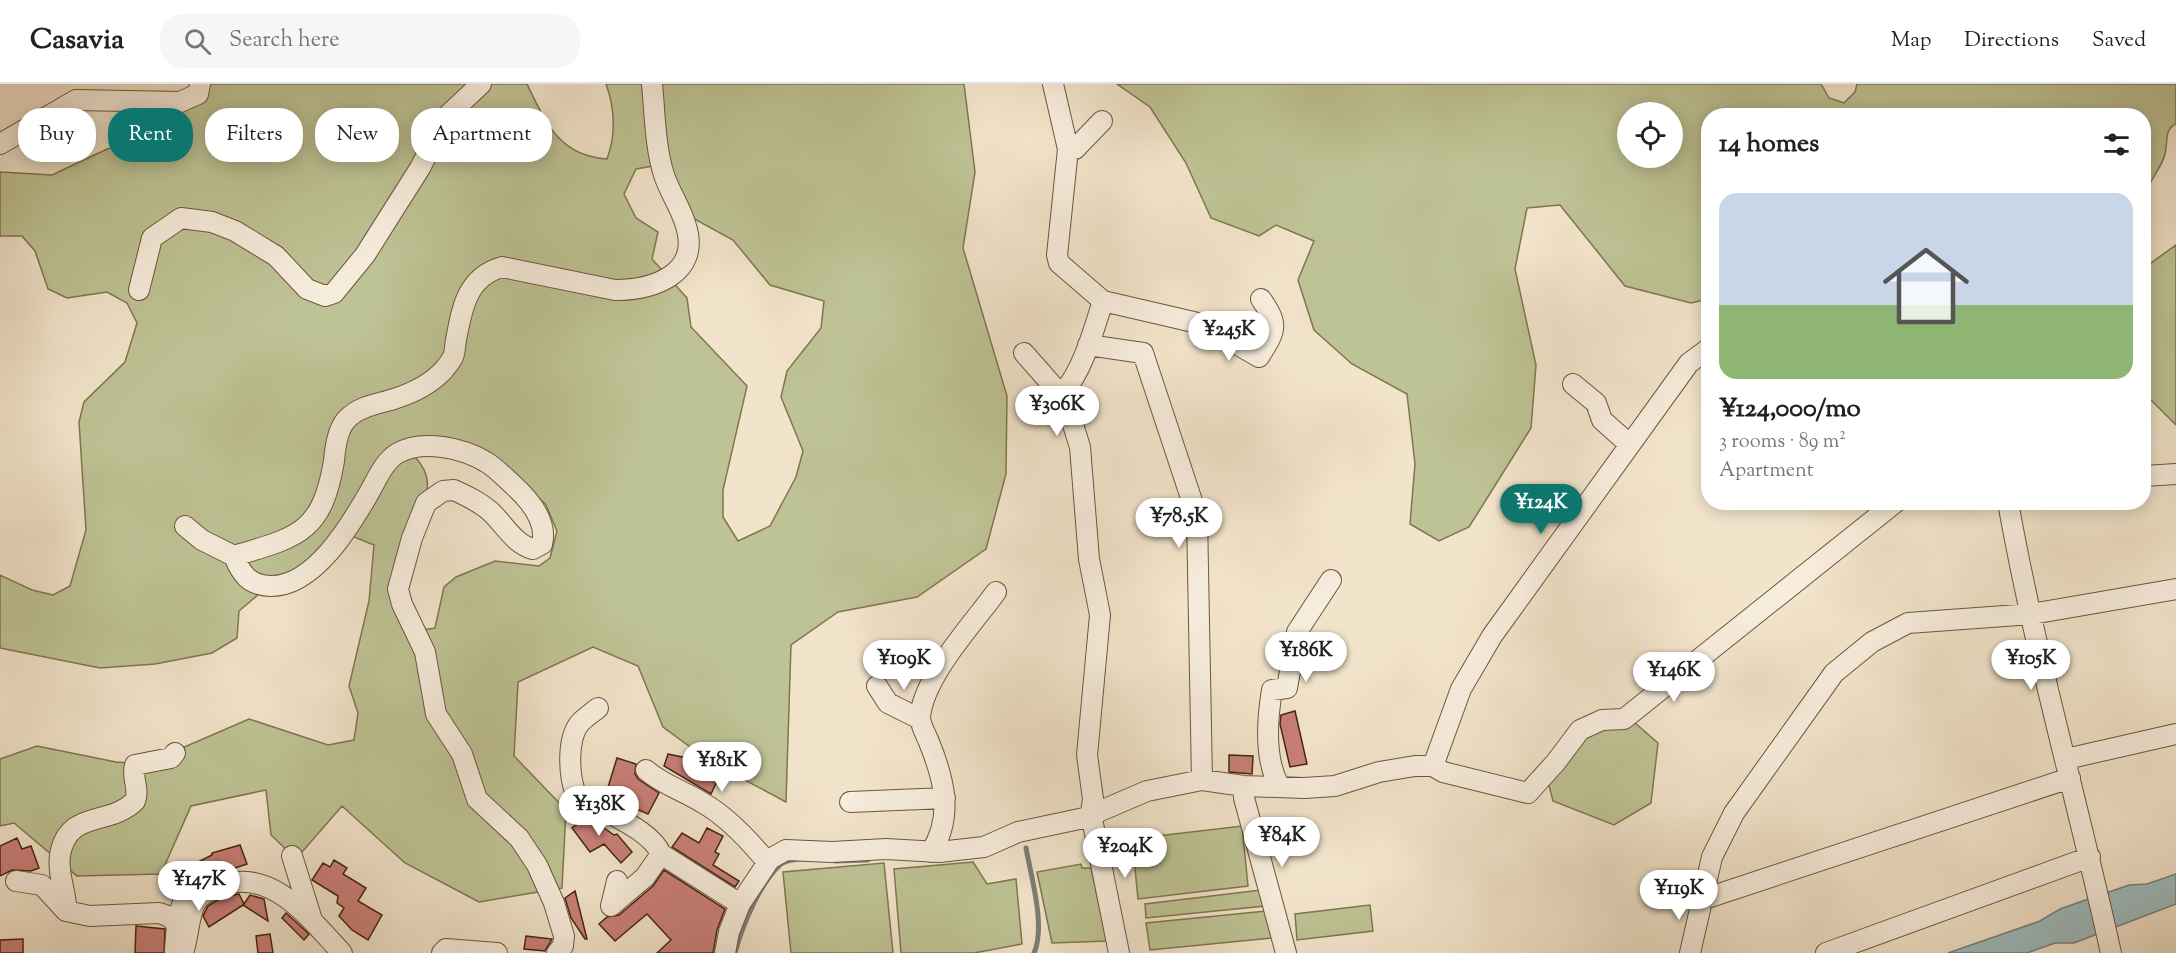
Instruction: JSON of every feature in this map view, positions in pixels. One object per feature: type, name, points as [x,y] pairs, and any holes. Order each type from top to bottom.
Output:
[{"type":"street","points":[[0,144],[76,100],[180,102],[198,94],[200,84]]},
{"type":"street","points":[[139,290],[152,238],[181,218],[191,218],[212,222],[257,244],[276,256],[312,291],[325,296],[334,293],[371,246],[420,168],[447,116],[481,84]]},
{"type":"street","points":[[234,556],[281,542],[307,528],[318,514],[346,420],[356,411],[396,399],[430,382],[453,357],[467,293],[478,280],[492,270],[502,267],[615,290],[634,291],[650,288],[679,270],[689,241],[686,226],[664,177],[652,84]]},
{"type":"street","points":[[1053,84],[1068,149],[1057,255],[1059,263],[1103,301],[1202,324],[1258,357],[1274,332],[1275,326],[1261,299]]},
{"type":"street","points":[[1068,149],[1075,149],[1102,121]]},
{"type":"street","points":[[1063,393],[1070,385],[1088,345],[1103,301]]},
{"type":"street","points":[[1088,345],[1143,354],[1197,516],[1202,780]]},
{"type":"street","points":[[1024,353],[1053,386],[1063,393],[1080,447],[1089,559],[1100,615],[1087,755],[1093,799],[1092,814],[1119,953]]},
{"type":"street","points":[[1433,766],[1461,688],[1492,636],[1689,363],[1701,354]]},
{"type":"street","points":[[1573,384],[1596,403],[1602,420],[1629,444]]},
{"type":"street","points":[[185,526],[202,540],[234,556],[241,573],[250,582],[276,585],[301,577],[329,551],[352,522],[387,461],[411,447],[428,446],[465,453],[487,462],[524,495],[543,523],[542,544],[533,549],[520,543],[489,511],[474,500],[454,490],[435,495],[426,503],[412,538],[398,589],[402,604],[425,652],[436,714],[462,754],[477,799],[519,838],[537,866],[550,894],[564,936],[563,946],[557,953]]},
{"type":"street","points":[[2151,476],[2176,474]]},
{"type":"street","points":[[725,953],[729,932],[740,904],[770,859],[786,850],[832,852],[886,849],[931,852],[984,847],[1018,832],[1084,818],[1147,791],[1202,780],[1244,786],[1335,786],[1379,771],[1433,766],[1443,772],[1528,793],[1556,762],[1580,730],[1602,720],[1624,719],[1886,510]]},
{"type":"street","points":[[2009,510],[2020,573],[2093,866],[2110,949]]},
{"type":"street","points":[[1279,786],[1269,744],[1272,690],[1287,688],[1297,632],[1331,580]]},
{"type":"street","points":[[1690,953],[1712,857],[1734,813],[1834,673],[1872,642],[1908,622],[2032,614],[2176,589]]},
{"type":"street","points":[[931,852],[943,822],[945,798],[936,758],[920,719],[927,692],[942,666],[996,592]]},
{"type":"street","points":[[877,686],[888,703],[920,719]]},
{"type":"street","points":[[598,708],[579,725],[576,732],[571,762],[574,790],[584,799],[638,830],[657,846],[661,854],[740,904]]},
{"type":"street","points":[[1704,899],[2068,769],[2176,734]]},
{"type":"street","points":[[66,911],[59,871],[64,838],[75,826],[131,805],[137,794],[135,765],[171,758],[175,753]]},
{"type":"street","points":[[646,770],[660,782],[691,796],[718,813],[762,856],[770,859]]},
{"type":"street","points":[[1244,786],[1244,798],[1286,953]]},
{"type":"street","points":[[850,802],[945,798]]},
{"type":"street","points":[[617,881],[611,906],[645,876],[661,854]]},
{"type":"street","points":[[292,856],[313,922]]},
{"type":"street","points":[[1826,953],[2093,866]]},
{"type":"street","points":[[16,881],[42,885],[66,911],[90,916],[159,914],[168,916],[177,923]]},
{"type":"street","points":[[183,953],[194,904],[213,887],[229,882],[250,881],[267,885],[284,895],[342,953]]},
{"type":"street","points":[[175,953],[177,923],[186,892],[191,886]]},
{"type":"street","points":[[442,953],[446,949],[458,949],[497,953]]},
{"type":"green space","points":[[198,84],[527,84],[539,108],[411,108],[411,162],[552,162],[552,130],[577,152],[607,159],[612,141],[613,122],[606,84],[964,84],[975,172],[963,248],[1007,396],[1006,474],[986,549],[917,597],[838,612],[791,645],[786,802],[711,762],[663,727],[638,666],[593,647],[518,682],[514,756],[566,810],[562,888],[479,902],[405,863],[342,806],[296,859],[271,835],[266,790],[191,806],[161,874],[77,876],[14,823],[0,826],[0,759],[37,746],[116,762],[145,764],[249,719],[328,745],[354,740],[358,713],[349,686],[369,601],[374,545],[347,534],[260,593],[239,611],[237,638],[212,653],[155,664],[100,668],[0,648],[0,575],[32,590],[53,595],[70,586],[86,530],[79,422],[84,402],[125,362],[137,323],[127,303],[107,292],[67,298],[48,289],[35,251],[22,236],[0,236],[0,172],[52,175],[80,162],[96,162],[96,154],[108,149],[108,162],[193,162],[193,108],[178,108]],"holes":[[[664,164],[689,216],[733,240],[770,285],[824,301],[821,328],[787,371],[781,397],[803,451],[796,477],[770,526],[738,541],[723,517],[723,490],[747,386],[691,327],[687,298],[652,259],[658,232],[636,218],[624,194],[636,169]],[[419,444],[504,464],[546,505],[557,531],[550,558],[539,566],[495,561],[456,577],[444,587],[435,628],[422,630],[406,611],[403,585],[405,542],[427,490],[424,469],[415,457]]]},
{"type":"green space","points":[[1117,84],[1821,84],[1829,98],[1844,103],[1855,92],[1857,84],[2176,84],[2176,124],[2168,133],[2163,159],[2151,182],[2151,108],[1701,108],[1701,301],[1691,303],[1625,286],[1560,205],[1527,208],[1515,269],[1536,365],[1531,428],[1469,527],[1439,541],[1410,524],[1415,464],[1407,394],[1352,364],[1314,330],[1298,280],[1314,241],[1276,225],[1259,236],[1211,218],[1186,163],[1150,107]]},
{"type":"green space","points":[[2176,245],[2176,425],[2151,400],[2151,263]]},
{"type":"green space","points":[[1627,716],[1658,743],[1651,803],[1614,825],[1553,801],[1548,782],[1586,728]]},
{"type":"green space","points":[[1242,826],[1248,886],[1138,899],[1132,839]]},
{"type":"green space","points":[[973,862],[987,884],[1016,879],[1022,944],[974,953],[901,953],[894,869]]},
{"type":"green space","points":[[884,863],[893,953],[791,953],[783,872]]},
{"type":"green space","points":[[1081,864],[1082,868],[1091,868],[1107,941],[1052,943],[1037,872]]},
{"type":"green space","points":[[1261,890],[1265,906],[1146,918],[1145,904]]},
{"type":"green space","points":[[1370,905],[1373,931],[1297,940],[1295,914]]},
{"type":"green space","points":[[1266,911],[1272,938],[1150,950],[1146,923]]},
{"type":"water","points":[[2176,874],[2176,904],[2074,943],[2055,943],[2027,953],[1948,953],[2040,921],[2060,909],[2129,885],[2147,884]]},
{"type":"building","points":[[1295,711],[1307,764],[1290,767],[1280,724],[1281,715]]},
{"type":"building","points":[[668,754],[687,758],[718,779],[711,794],[664,766]]},
{"type":"building","points":[[1229,755],[1253,756],[1252,774],[1229,772]]},
{"type":"building","points":[[617,758],[636,764],[635,774],[638,779],[659,793],[648,814],[625,804],[624,807],[605,797]]},
{"type":"building","points":[[580,811],[614,835],[617,834],[632,852],[621,863],[604,844],[590,852],[572,828],[577,824],[572,816]]},
{"type":"building","points":[[707,828],[723,836],[715,852],[719,854],[713,865],[739,881],[735,887],[672,847],[682,833],[699,843]]},
{"type":"building","points":[[17,838],[22,849],[31,846],[39,868],[31,871],[12,870],[0,876],[0,846]]},
{"type":"building","points":[[240,845],[247,864],[217,874],[216,868],[198,876],[194,874],[190,866],[212,853]]},
{"type":"building","points":[[334,860],[347,868],[343,874],[366,888],[358,901],[382,915],[368,940],[352,930],[339,916],[344,908],[337,903],[338,896],[312,880],[323,863],[330,867]]},
{"type":"building","points":[[664,870],[725,909],[717,930],[713,953],[657,953],[671,940],[647,914],[615,941],[599,924],[607,917],[619,915],[653,886]]},
{"type":"building","points":[[575,891],[587,939],[571,918],[565,898]]},
{"type":"building","points":[[239,894],[244,904],[250,895],[264,899],[268,921],[243,905],[209,927],[203,916],[208,906],[222,897]]},
{"type":"building","points":[[286,913],[309,934],[304,940],[282,918]]},
{"type":"building","points":[[136,926],[165,929],[164,953],[135,953]]},
{"type":"building","points":[[270,934],[273,953],[258,953],[256,936]]},
{"type":"building","points":[[526,936],[552,939],[545,951],[524,949]]},
{"type":"building","points":[[23,939],[23,953],[0,953],[0,940]]},
{"type":"waterway","points":[[1026,848],[1038,916],[1039,930],[1034,953]]},
{"type":"waterway","points":[[735,953],[747,918],[766,882],[781,864],[799,859]]},
{"type":"waterway","points":[[835,861],[868,860]]}]
